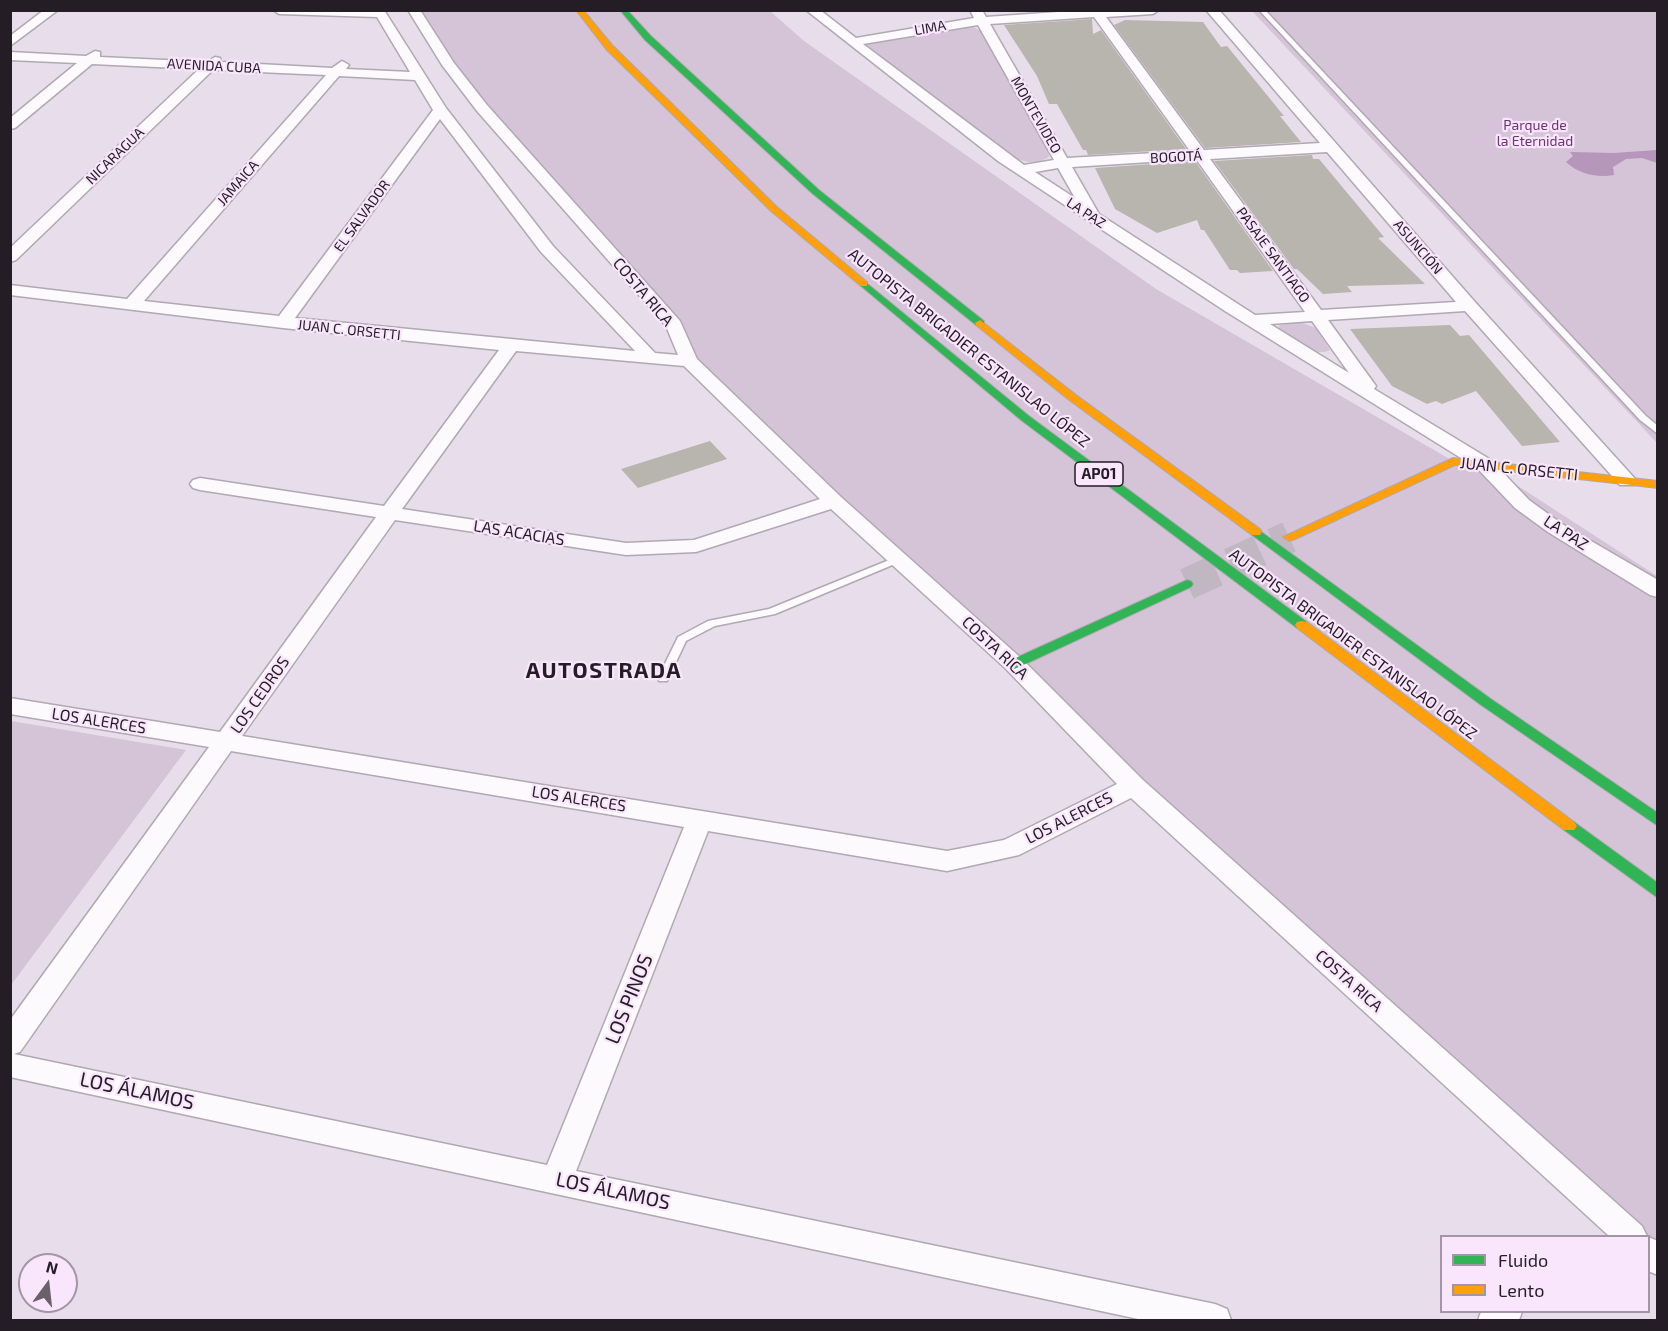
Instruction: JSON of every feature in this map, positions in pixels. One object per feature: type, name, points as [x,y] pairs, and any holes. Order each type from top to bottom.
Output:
[{"type":"main road","name":"AUTOPISTA BRIGADIER ESTANISLAO LÓPEZ","points":[[579,10],[609,47],[774,209],[1025,418],[1658,892]]},
{"type":"main road","name":"AUTOPISTA BRIGADIER ESTANISLAO LÓPEZ","points":[[624,10],[648,38],[816,192],[1072,397],[1486,702],[1658,822]]},
{"type":"main road","name":"JUAN C. ORSETTI","points":[[1288,537],[1454,461],[1658,485]]},
{"type":"main road","points":[[1014,664],[1187,584]]},
{"type":"street","points":[[10,42],[52,10]]},
{"type":"street","points":[[279,10],[379,12],[440,110],[547,249],[650,358]]},
{"type":"street","name":"COSTA RICA","points":[[414,10],[449,65],[482,108],[674,325],[688,361],[834,501],[1014,664],[1134,786],[1617,1232]]},
{"type":"street","name":"LA PAZ","points":[[812,10],[1021,170],[1374,396]]},
{"type":"street","name":"LIMA","points":[[852,42],[979,15],[1153,10]]},
{"type":"street","name":"ASUNCIÓN","points":[[1212,10],[1469,306],[1627,481]]},
{"type":"street","name":"PASAJE SANTIAGO","points":[[1096,12],[1374,396],[1484,464]]},
{"type":"street","name":"MONTEVIDEO","points":[[979,15],[1095,219]]},
{"type":"street","name":"AVENIDA CUBA","points":[[10,47],[100,51],[215,61]]},
{"type":"street","points":[[10,125],[100,51]]},
{"type":"street","name":"AVENIDA CUBA","points":[[10,56],[340,66],[410,64]]},
{"type":"street","name":"NICARAGUA","points":[[10,257],[215,61]]},
{"type":"street","name":"AVENIDA CUBA","points":[[340,66],[418,75]]},
{"type":"street","name":"JAMAICA","points":[[131,305],[340,66]]},
{"type":"street","name":"EL SALVADOR","points":[[283,323],[440,110]]},
{"type":"street","name":"BOGOTÁ","points":[[1021,170],[1064,163],[1331,147]]},
{"type":"street","name":"JUAN C. ORSETTI","points":[[10,291],[510,347],[688,361]]},
{"type":"street","points":[[1252,320],[1469,306]]},
{"type":"street","name":"LOS CEDROS","points":[[10,1043],[228,742],[388,513],[510,347]]},
{"type":"street","name":"LA PAZ","points":[[1484,464],[1522,504],[1555,528],[1658,590]]},
{"type":"street","name":"LAS ACACIAS","points":[[200,484],[626,549],[696,546],[834,501]]},
{"type":"street","name":"LOS ALERCES","points":[[10,706],[947,861],[1010,848],[1134,786]]},
{"type":"street","name":"LOS PINOS","points":[[557,1179],[700,819]]},
{"type":"street","name":"LOS ÁLAMOS","points":[[10,1065],[1215,1320]]},
{"type":"lane","points":[[1261,10],[1642,418],[1658,431]]},
{"type":"lane","points":[[663,678],[682,639],[712,623],[771,612],[899,559]]},
{"type":"green space","points":[[414,11],[770,11],[804,41],[1156,289],[1453,461],[1484,464],[1657,576],[1657,1260],[1650,1253],[1650,1235],[1630,1235],[1134,786],[689,361],[674,325],[482,108]]},
{"type":"green space","name":"Parque de la Eternidad","points":[[1252,11],[1657,11],[1657,443]]},
{"type":"green space","points":[[970,25],[981,31],[1048,150],[1049,157],[1044,160],[1024,161],[1009,154],[867,45],[870,42]]},
{"type":"green space","points":[[1300,322],[1316,328],[1330,350],[1317,352],[1278,328],[1280,325]]},
{"type":"green space","points":[[10,721],[186,750],[11,985]]},
{"type":"shaded area","points":[[1657,150],[1657,163],[1642,158],[1626,159],[1613,167],[1614,175],[1588,174],[1576,170],[1566,162],[1573,156],[1570,152],[1614,153]]},
{"type":"building","points":[[1092,19],[1093,34],[1101,30],[1186,149],[1088,155],[1057,104],[1049,104],[1037,76],[1004,25]]},
{"type":"building","points":[[1125,20],[1203,22],[1221,47],[1227,46],[1284,116],[1280,116],[1301,142],[1205,148],[1114,25]]},
{"type":"building","points":[[1312,155],[1313,159],[1319,159],[1384,237],[1378,238],[1425,284],[1347,286],[1352,292],[1323,294],[1297,269],[1294,269],[1214,161]]},
{"type":"building","points":[[1195,161],[1273,271],[1240,273],[1237,270],[1230,270],[1204,230],[1201,230],[1197,220],[1157,233],[1115,209],[1095,168]]},
{"type":"building","points":[[1450,325],[1460,336],[1469,335],[1560,442],[1522,446],[1476,391],[1442,404],[1436,401],[1427,404],[1392,386],[1350,329]]},
{"type":"building","points":[[710,441],[727,459],[638,488],[621,469]]},
{"type":"tunnel","points":[[1187,584],[1289,537]]},
{"type":"traffic: fast","points":[[623,10],[648,38],[816,192],[980,323]]},
{"type":"traffic: fast","points":[[864,284],[1025,418],[1302,625]]},
{"type":"traffic: fast","points":[[1256,532],[1486,702],[1658,821]]},
{"type":"traffic: fast","points":[[1014,664],[1187,584]]},
{"type":"traffic: fast","points":[[1569,826],[1658,892]]},
{"type":"traffic: slow","points":[[579,10],[609,47],[774,209],[864,284]]},
{"type":"traffic: slow","points":[[980,323],[1072,397],[1256,532]]},
{"type":"traffic: slow","points":[[1289,537],[1453,461],[1658,485]]},
{"type":"traffic: slow","points":[[1302,625],[1569,826]]},
{"type":"district","name":"AUTOSTRADA","points":[[604,671]]}]
